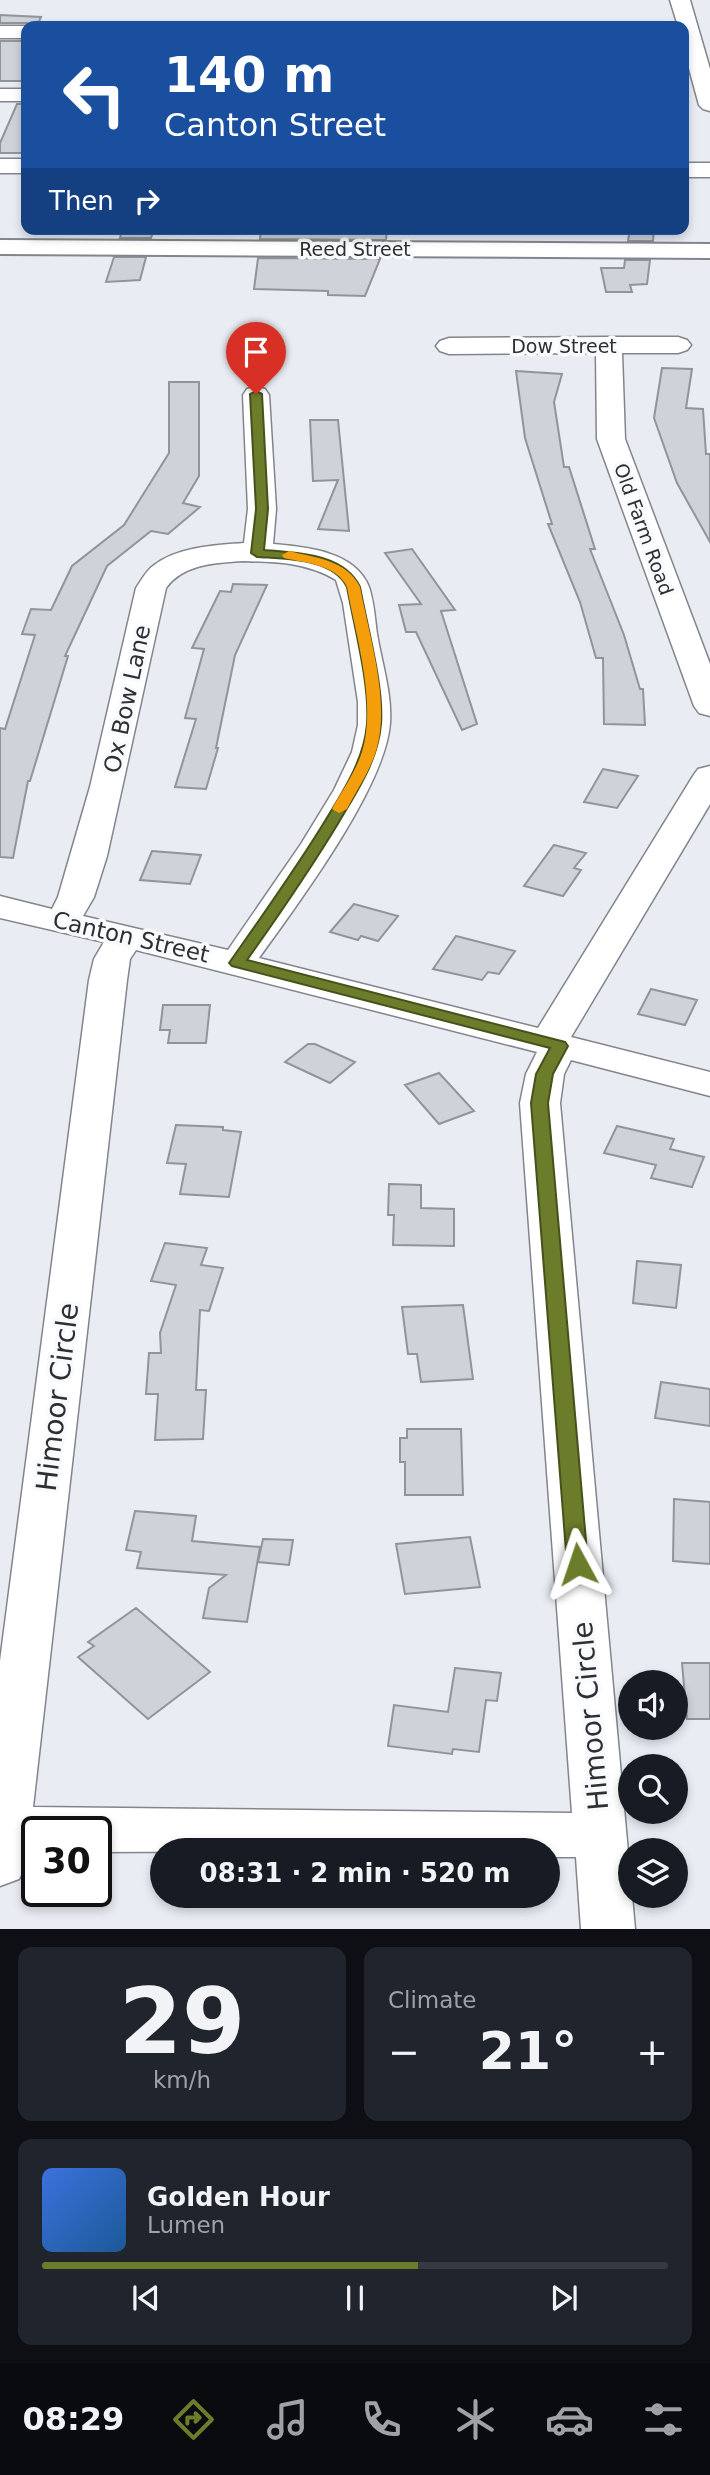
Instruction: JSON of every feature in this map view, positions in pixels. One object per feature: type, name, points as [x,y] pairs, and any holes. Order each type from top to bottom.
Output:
[{"type":"main road","name":"Reed Street","points":[[0,247],[710,251]]},
{"type":"street","points":[[680,0],[695,35],[710,101],[689,99]]},
{"type":"street","points":[[0,32],[21,32]]},
{"type":"street","points":[[0,95],[21,95]]},
{"type":"street","points":[[0,166],[21,166]]},
{"type":"street","points":[[689,170],[710,170]]},
{"type":"street","name":"Old Farm Road","points":[[609,345],[611,439],[710,706]]},
{"type":"street","name":"Dow Street","points":[[449,346],[678,345]]},
{"type":"street","points":[[256,394],[262,509],[257,553]]},
{"type":"street","name":"Ox Bow Lane","points":[[62,921],[77,895],[94,837],[152,582],[161,571],[186,559],[208,555],[257,553],[304,557],[336,568],[348,576],[354,587],[366,654],[374,723],[369,753],[355,783],[297,879],[237,963]]},
{"type":"street","points":[[554,1044],[710,776]]},
{"type":"street","name":"Canton Street","points":[[0,907],[126,935],[710,1084]]},
{"type":"street","name":"Himoor Circle","points":[[2,1846],[108,979],[112,959],[126,935]]},
{"type":"street","name":"Himoor Circle","points":[[554,1044],[540,1103],[608,1929]]},
{"type":"street","points":[[2,1846],[600,1835]]},
{"type":"building","points":[[0,15],[41,17],[39,21],[0,23]]},
{"type":"building","points":[[0,41],[21,41],[21,81],[0,81]]},
{"type":"building","points":[[17,104],[21,104],[21,153],[0,153],[0,143]]},
{"type":"building","points":[[121,235],[152,235],[151,238],[120,238]]},
{"type":"building","points":[[260,235],[386,235],[386,240],[260,239]]},
{"type":"building","points":[[629,235],[654,235],[653,241],[628,241]]},
{"type":"building","points":[[114,257],[146,257],[140,280],[106,282]]},
{"type":"building","points":[[258,258],[380,259],[365,296],[328,295],[328,291],[254,289]]},
{"type":"building","points":[[625,260],[650,260],[647,284],[630,285],[632,292],[606,292],[601,268],[624,268]]},
{"type":"building","points":[[662,368],[692,369],[686,408],[703,409],[706,454],[710,454],[710,542],[677,483],[654,418]]},
{"type":"building","points":[[516,371],[562,374],[554,402],[564,467],[569,467],[595,549],[590,549],[624,635],[640,689],[643,689],[645,725],[604,724],[603,658],[596,658],[580,602],[548,524],[552,524],[525,438]]},
{"type":"building","points":[[169,382],[199,382],[199,476],[183,503],[200,507],[168,534],[151,531],[107,566],[65,656],[68,656],[28,781],[13,858],[0,857],[0,728],[5,729],[35,635],[22,634],[31,609],[51,610],[72,566],[124,525],[169,453]]},
{"type":"building","points":[[310,420],[338,420],[349,531],[318,529],[338,480],[313,481]]},
{"type":"building","points":[[412,549],[455,610],[441,611],[477,724],[462,730],[416,632],[406,632],[399,605],[421,604],[385,553]]},
{"type":"building","points":[[233,584],[267,585],[235,655],[218,748],[206,789],[175,787],[196,719],[185,718],[204,649],[192,648],[220,591],[231,592]]},
{"type":"building","points":[[603,769],[638,776],[617,808],[584,802]]},
{"type":"building","points":[[554,845],[586,853],[574,868],[581,870],[563,896],[524,886]]},
{"type":"building","points":[[152,851],[201,855],[190,884],[140,880]]},
{"type":"building","points":[[354,904],[398,916],[378,941],[361,936],[358,940],[330,932]]},
{"type":"building","points":[[456,936],[515,951],[499,974],[488,972],[482,980],[433,969]]},
{"type":"building","points":[[651,989],[697,1000],[685,1025],[638,1014]]},
{"type":"building","points":[[163,1005],[210,1005],[206,1043],[168,1043],[170,1030],[160,1030]]},
{"type":"building","points":[[308,1044],[315,1044],[355,1062],[330,1083],[285,1062]]},
{"type":"building","points":[[439,1073],[474,1111],[439,1124],[405,1085]]},
{"type":"building","points":[[176,1125],[223,1127],[223,1130],[241,1132],[229,1197],[180,1194],[186,1164],[167,1163]]},
{"type":"building","points":[[617,1126],[674,1139],[670,1149],[704,1157],[692,1187],[651,1178],[656,1165],[604,1153]]},
{"type":"building","points":[[389,1184],[421,1185],[421,1208],[454,1209],[454,1246],[393,1245],[394,1215],[388,1215]]},
{"type":"building","points":[[165,1243],[207,1248],[201,1265],[223,1268],[209,1311],[200,1310],[196,1390],[206,1390],[203,1439],[155,1440],[158,1394],[146,1394],[149,1353],[161,1353],[160,1333],[176,1285],[151,1281]]},
{"type":"building","points":[[637,1261],[681,1265],[676,1308],[633,1303]]},
{"type":"building","points":[[463,1305],[473,1379],[421,1382],[417,1354],[408,1354],[402,1307]]},
{"type":"building","points":[[661,1382],[710,1389],[710,1426],[655,1418]]},
{"type":"building","points":[[407,1429],[461,1429],[463,1495],[405,1495],[405,1462],[400,1462],[400,1438],[407,1438]]},
{"type":"building","points":[[674,1499],[710,1502],[710,1564],[673,1561]]},
{"type":"building","points":[[135,1511],[196,1516],[192,1541],[260,1547],[247,1622],[203,1618],[209,1588],[226,1575],[137,1568],[141,1552],[126,1550]]},
{"type":"building","points":[[470,1537],[480,1587],[405,1594],[396,1544]]},
{"type":"building","points":[[263,1539],[293,1540],[289,1565],[258,1562]]},
{"type":"building","points":[[136,1608],[210,1672],[148,1719],[78,1657],[94,1646],[88,1642]]},
{"type":"building","points":[[682,1663],[710,1663],[710,1719],[688,1719],[688,1670],[683,1670]]},
{"type":"building","points":[[455,1668],[501,1673],[497,1701],[486,1700],[479,1752],[453,1749],[452,1754],[388,1746],[394,1705],[448,1712]]},
{"type":"slow traffic","points":[[289,555],[304,557],[343,571],[354,587],[373,695],[374,723],[369,753],[339,809]]},
{"type":"route","points":[[256,394],[262,509],[257,553],[304,557],[327,564],[348,576],[354,587],[374,708],[374,723],[369,753],[355,783],[297,879],[237,963],[559,1046],[542,1083],[540,1103],[578,1564]]}]
